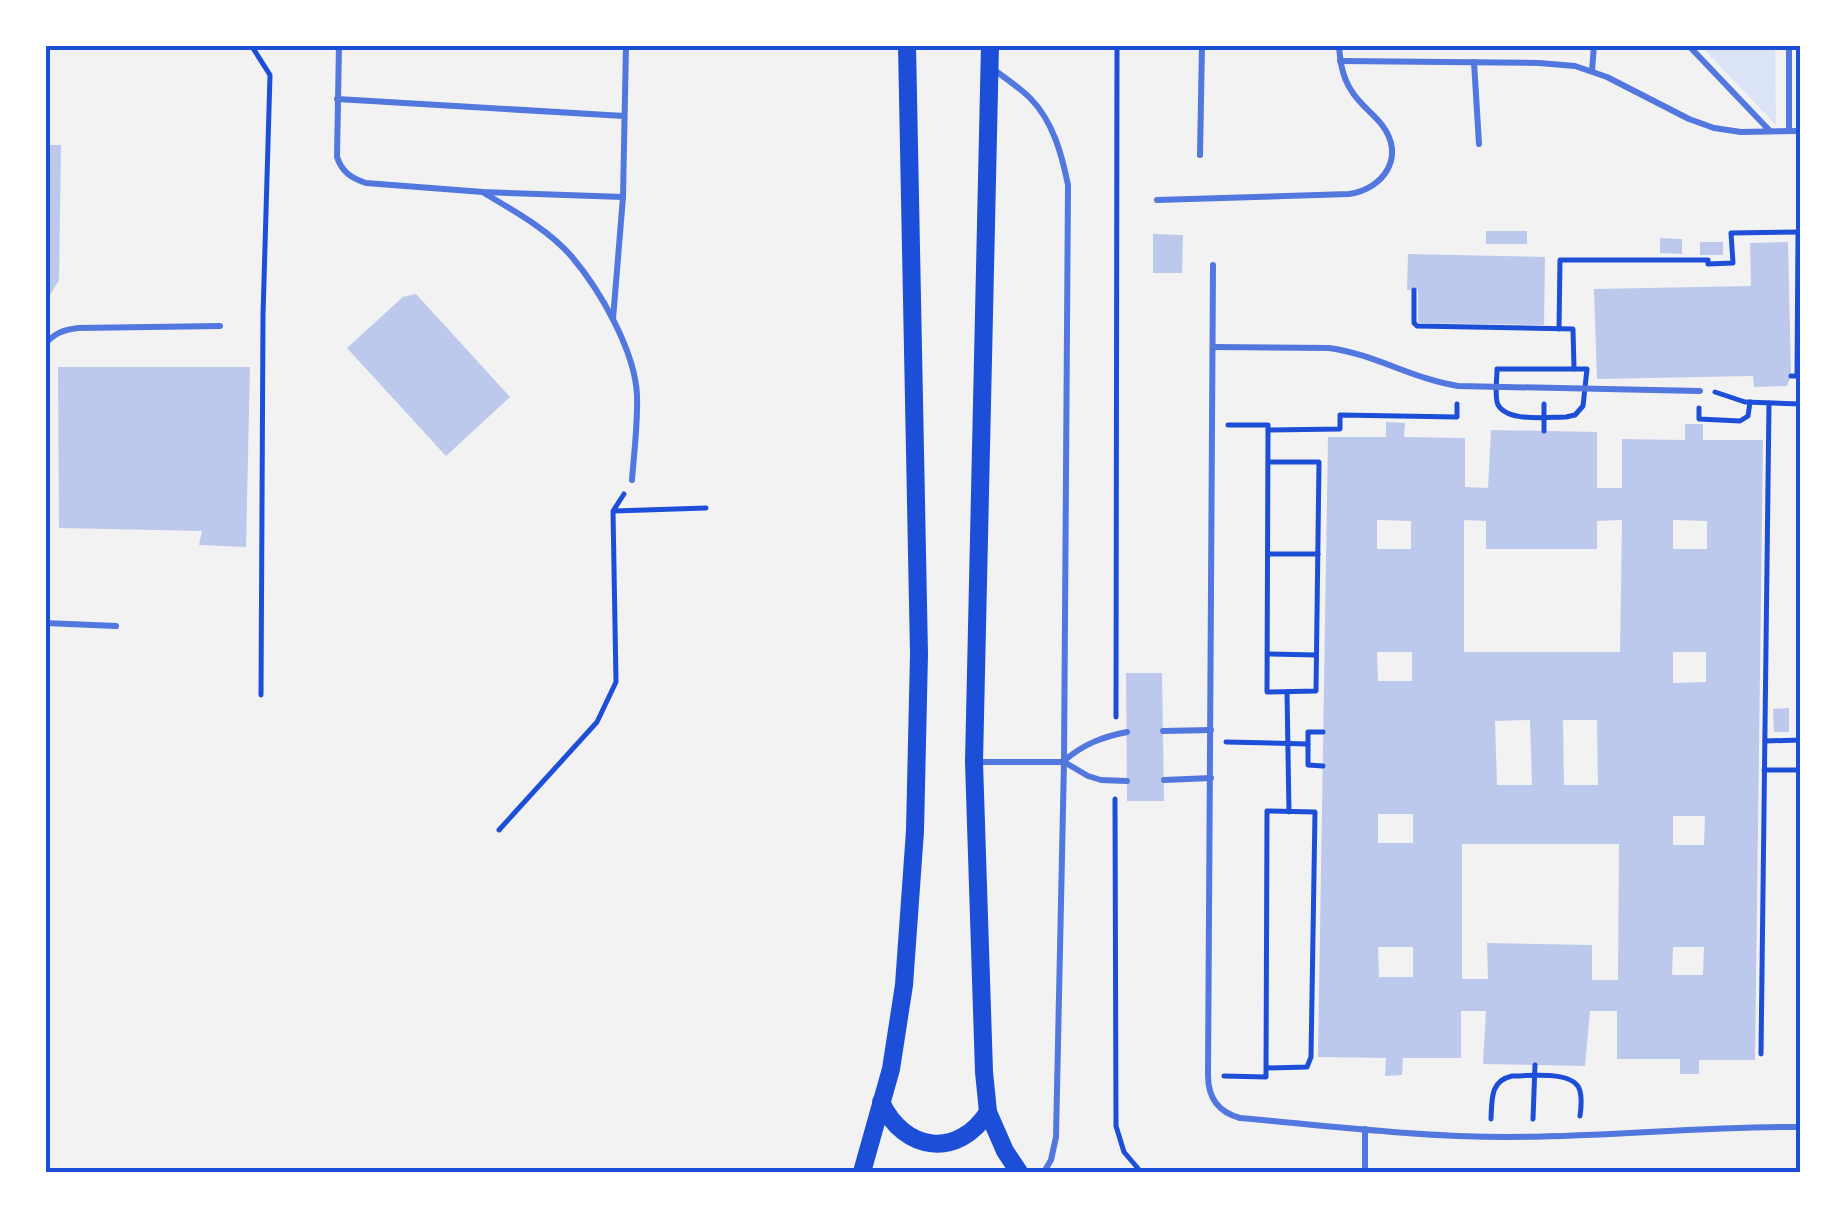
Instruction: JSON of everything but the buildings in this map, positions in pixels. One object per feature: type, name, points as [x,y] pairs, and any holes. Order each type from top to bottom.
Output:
[{"type":"main road","points":[[862,1172],[890,1069],[904,985],[918,743],[908,45]]},
{"type":"main road","points":[[990,45],[974,762],[988,1112],[1019,1172]]},
{"type":"main road","points":[[882,1102],[895,1126],[918,1141],[932,1144],[959,1140],[981,1124],[988,1112]]},
{"type":"lane","points":[[612,320],[622,197],[626,45]]},
{"type":"lane","points":[[1200,155],[1202,45]]},
{"type":"lane","points":[[1157,200],[1349,194],[1372,187],[1388,169],[1391,146],[1382,124],[1352,92],[1340,61],[1340,45]]},
{"type":"lane","points":[[1592,71],[1594,45]]},
{"type":"lane","points":[[1688,45],[1771,132]]},
{"type":"lane","points":[[1789,45],[1789,131]]},
{"type":"lane","points":[[337,48],[336,157],[354,179],[483,192],[622,197]]},
{"type":"lane","points":[[1340,61],[1557,63],[1592,71],[1701,124],[1728,131],[1800,131]]},
{"type":"lane","points":[[1474,62],[1479,144]]},
{"type":"lane","points":[[988,65],[1032,100],[1045,118],[1063,159],[1068,185],[1064,762],[1056,1136],[1052,1160],[1044,1172]]},
{"type":"lane","points":[[337,99],[624,116]]},
{"type":"lane","points":[[483,192],[529,221],[571,255],[612,320],[624,345],[637,394],[632,480]]},
{"type":"lane","points":[[1213,265],[1208,1085],[1215,1104],[1231,1115],[1490,1137],[1800,1127]]},
{"type":"lane","points":[[45,344],[65,329],[220,326]]},
{"type":"lane","points":[[1213,347],[1344,350],[1458,386],[1700,391]]},
{"type":"lane","points":[[45,623],[116,626]]},
{"type":"lane","points":[[1163,731],[1211,730]]},
{"type":"lane","points":[[1064,762],[1088,744],[1126,732]]},
{"type":"lane","points":[[974,762],[1064,762],[1088,776],[1127,782]]},
{"type":"lane","points":[[1164,780],[1211,778]]},
{"type":"lane","points":[[1365,1129],[1365,1172]]},
{"type":"path","points":[[251,45],[270,76],[263,314],[261,695]]},
{"type":"path","points":[[1116,734],[1117,45]]},
{"type":"path","points":[[1559,329],[1560,260],[1733,263],[1731,233],[1799,232],[1798,315],[1794,334],[1797,376],[1791,376]]},
{"type":"path","points":[[1414,290],[1417,326],[1573,329],[1574,369]]},
{"type":"path","points":[[1789,315],[1798,315]]},
{"type":"path","points":[[1268,430],[1340,429],[1340,415],[1457,417],[1458,386]]},
{"type":"path","points":[[1750,402],[1744,421],[1699,420],[1700,391],[1750,402],[1800,404]]},
{"type":"path","points":[[1497,400],[1503,412],[1512,416],[1544,417],[1570,416],[1585,402]]},
{"type":"path","points":[[1761,1054],[1769,403]]},
{"type":"path","points":[[1544,417],[1544,431]]},
{"type":"path","points":[[1213,424],[1268,424],[1267,692],[1316,691],[1320,462],[1268,462]]},
{"type":"path","points":[[499,830],[598,722],[616,682],[613,511],[632,480]]},
{"type":"path","points":[[613,511],[706,508]]},
{"type":"path","points":[[1268,554],[1318,554]]},
{"type":"path","points":[[1800,619],[1800,687]]},
{"type":"path","points":[[1268,654],[1316,656]]},
{"type":"path","points":[[1287,692],[1288,812]]},
{"type":"path","points":[[1322,766],[1308,765],[1308,732],[1323,732]]},
{"type":"path","points":[[1764,741],[1800,740]]},
{"type":"path","points":[[1211,742],[1308,744]]},
{"type":"path","points":[[1764,770],[1800,770]]},
{"type":"path","points":[[1115,781],[1116,1126],[1124,1152],[1142,1172]]},
{"type":"path","points":[[1208,1075],[1266,1077],[1266,1068],[1267,811],[1315,812],[1312,1057],[1306,1067],[1266,1068]]},
{"type":"path","points":[[1534,1065],[1534,1094]]},
{"type":"path","points":[[1490,1137],[1494,1087],[1508,1076],[1566,1078],[1575,1082],[1581,1094]]},
{"type":"shaded area","points":[[1700,45],[1775,45],[1776,125]]}]
